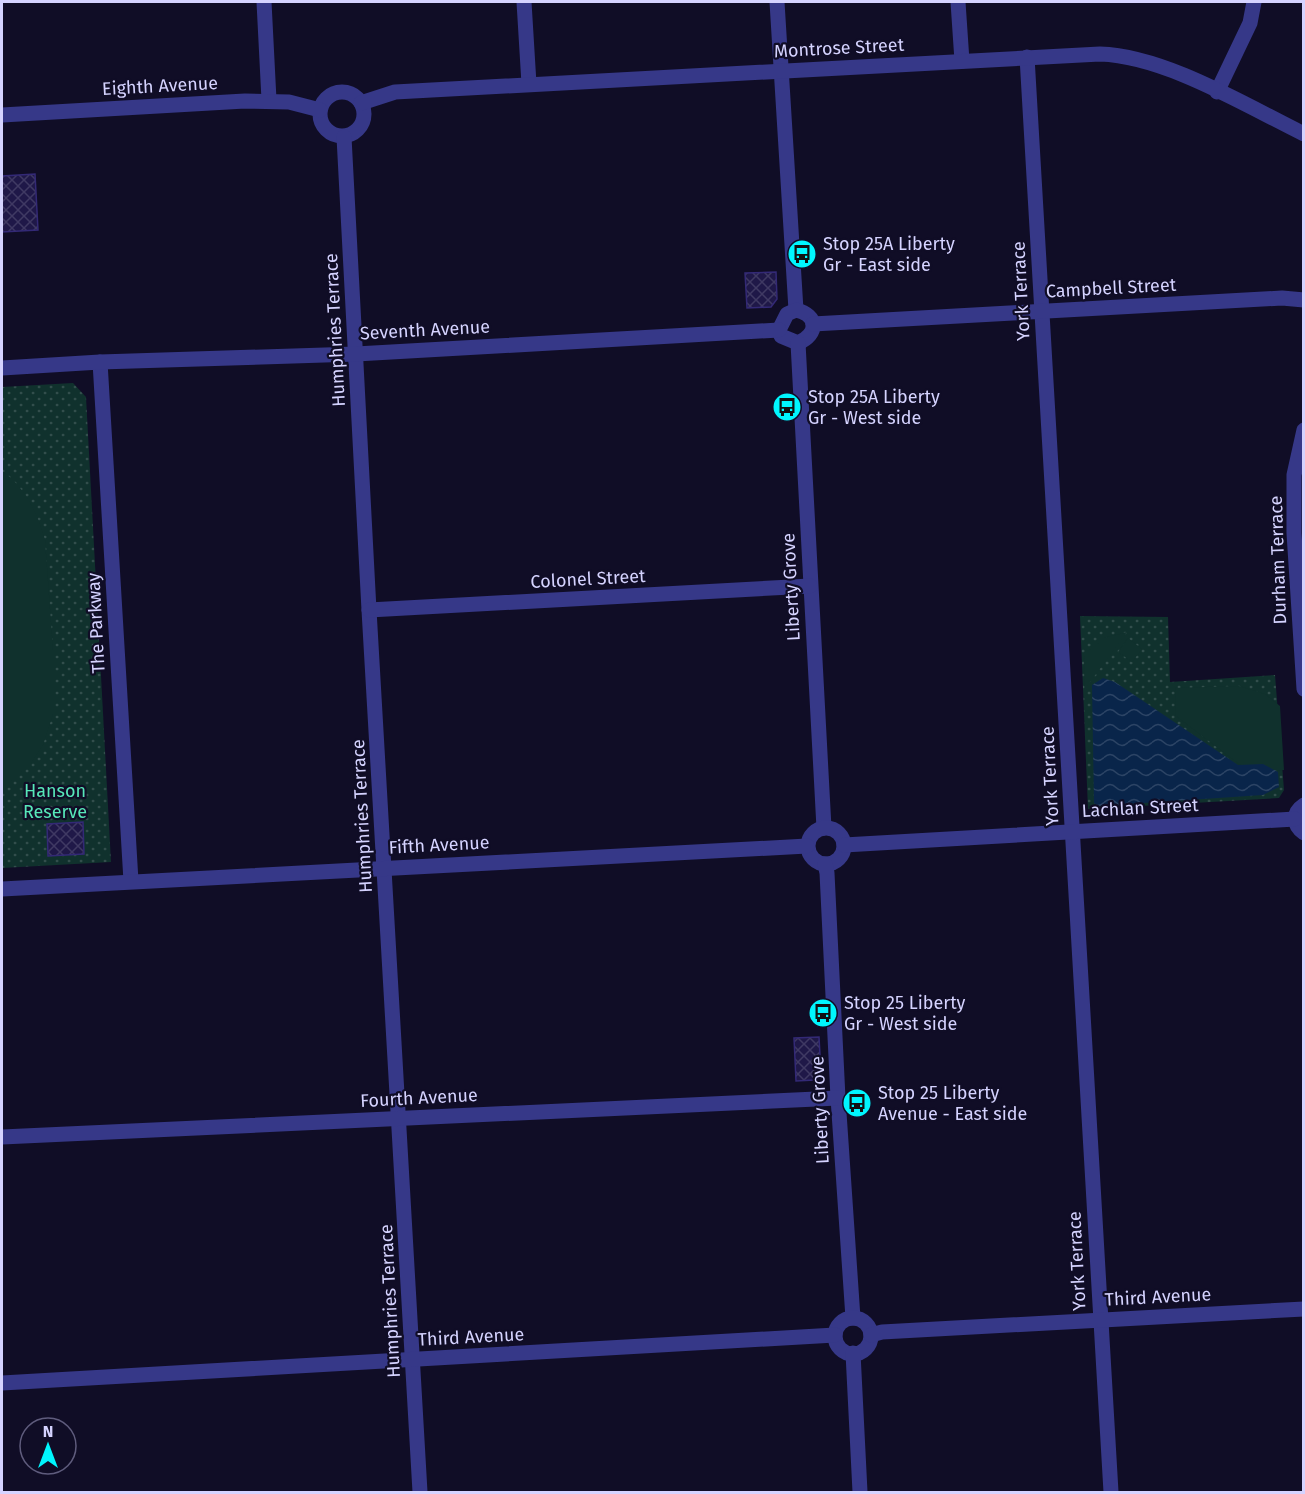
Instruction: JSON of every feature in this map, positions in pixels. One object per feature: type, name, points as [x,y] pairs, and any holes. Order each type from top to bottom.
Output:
[{"type":"street","points":[[264,2],[269,100]]},
{"type":"street","points":[[524,2],[529,84]]},
{"type":"street","points":[[777,2],[795,310]]},
{"type":"street","points":[[958,2],[962,61]]},
{"type":"street","points":[[1217,92],[1250,23],[1254,2]]},
{"type":"street","name":"Montrose Street","points":[[362,103],[395,92],[1088,53],[1119,54],[1179,74],[1304,134]]},
{"type":"street","name":"York Terrace","points":[[1027,57],[1111,1492]]},
{"type":"street","points":[[342,92],[356,97],[362,103],[364,118],[362,125],[351,135],[336,136],[323,126],[320,110],[328,97],[342,92]]},
{"type":"street","name":"Eighth Avenue","points":[[2,115],[269,100],[290,102],[320,110]]},
{"type":"street","name":"Humphries Terrace","points":[[344,136],[420,1492]]},
{"type":"street","name":"Campbell Street","points":[[813,324],[1282,298],[1304,300]]},
{"type":"street","points":[[795,310],[804,312],[811,318],[813,324],[812,332],[807,340],[798,343],[781,336],[779,330],[787,314],[795,310]]},
{"type":"street","name":"Seventh Avenue","points":[[2,368],[100,362],[356,354],[779,330]]},
{"type":"street","name":"Liberty Grove","points":[[798,343],[824,828]]},
{"type":"street","name":"The Parkway","points":[[100,362],[131,881]]},
{"type":"street","name":"Durham Terrace","points":[[1304,430],[1294,475],[1294,533],[1301,608],[1304,689]]},
{"type":"street","name":"Colonel Street","points":[[369,610],[810,586]]},
{"type":"street","points":[[1304,805],[1298,810],[1295,819],[1295,824],[1304,833]]},
{"type":"street","name":"Lachlan Street","points":[[844,845],[1295,819]]},
{"type":"street","points":[[824,828],[838,832],[844,845],[839,859],[825,864],[812,859],[807,846],[810,836],[824,828]]},
{"type":"street","name":"Fifth Avenue","points":[[2,889],[807,846]]},
{"type":"street","name":"Liberty Grove","points":[[825,864],[853,1317]]},
{"type":"street","name":"Fourth Avenue","points":[[2,1137],[838,1098]]},
{"type":"street","name":"Third Avenue","points":[[871,1335],[882,1332],[1304,1309]]},
{"type":"street","points":[[853,1317],[862,1320],[868,1326],[871,1335],[862,1351],[853,1353],[844,1351],[837,1344],[835,1335],[837,1326],[853,1317]]},
{"type":"street","name":"Third Avenue","points":[[2,1383],[835,1335]]},
{"type":"street","points":[[853,1353],[860,1492]]},
{"type":"green space","name":"Hanson Reserve","points":[[73,383],[86,397],[111,862],[2,868],[2,387]]},
{"type":"green space","points":[[2,471],[10,477],[30,502],[45,540],[53,650],[53,714],[43,745],[31,763],[2,789]]},
{"type":"green space","points":[[1080,616],[1168,617],[1170,682],[1275,675],[1284,790],[1279,798],[1088,809]]},
{"type":"green space","points":[[1127,632],[1085,689],[1084,655],[1104,638]]},
{"type":"green space","points":[[1128,638],[1142,649],[1132,662],[1118,652]]},
{"type":"green space","points":[[1239,686],[1265,694],[1280,706],[1284,770],[1264,771],[1265,784],[1176,716],[1175,688]]},
{"type":"water","points":[[1103,678],[1115,682],[1238,765],[1263,764],[1278,772],[1279,787],[1263,795],[1098,806],[1094,803],[1092,685]]},
{"type":"building","points":[[35,174],[38,230],[2,232],[2,176]]},
{"type":"building","points":[[776,272],[777,299],[771,307],[747,308],[745,273]]},
{"type":"building","points":[[83,822],[84,854],[48,856],[47,824]]},
{"type":"building","points":[[819,1037],[821,1073],[815,1080],[796,1081],[794,1038]]},
{"type":"place","name":"Stop 25A Liberty Gr - East side","points":[[802,254]]},
{"type":"place","name":"Stop 25A Liberty Gr - West side","points":[[787,407]]},
{"type":"place","name":"Stop 25 Liberty Gr - West side","points":[[823,1013]]},
{"type":"place","name":"Stop 25 Liberty Avenue - East side","points":[[857,1103]]}]
